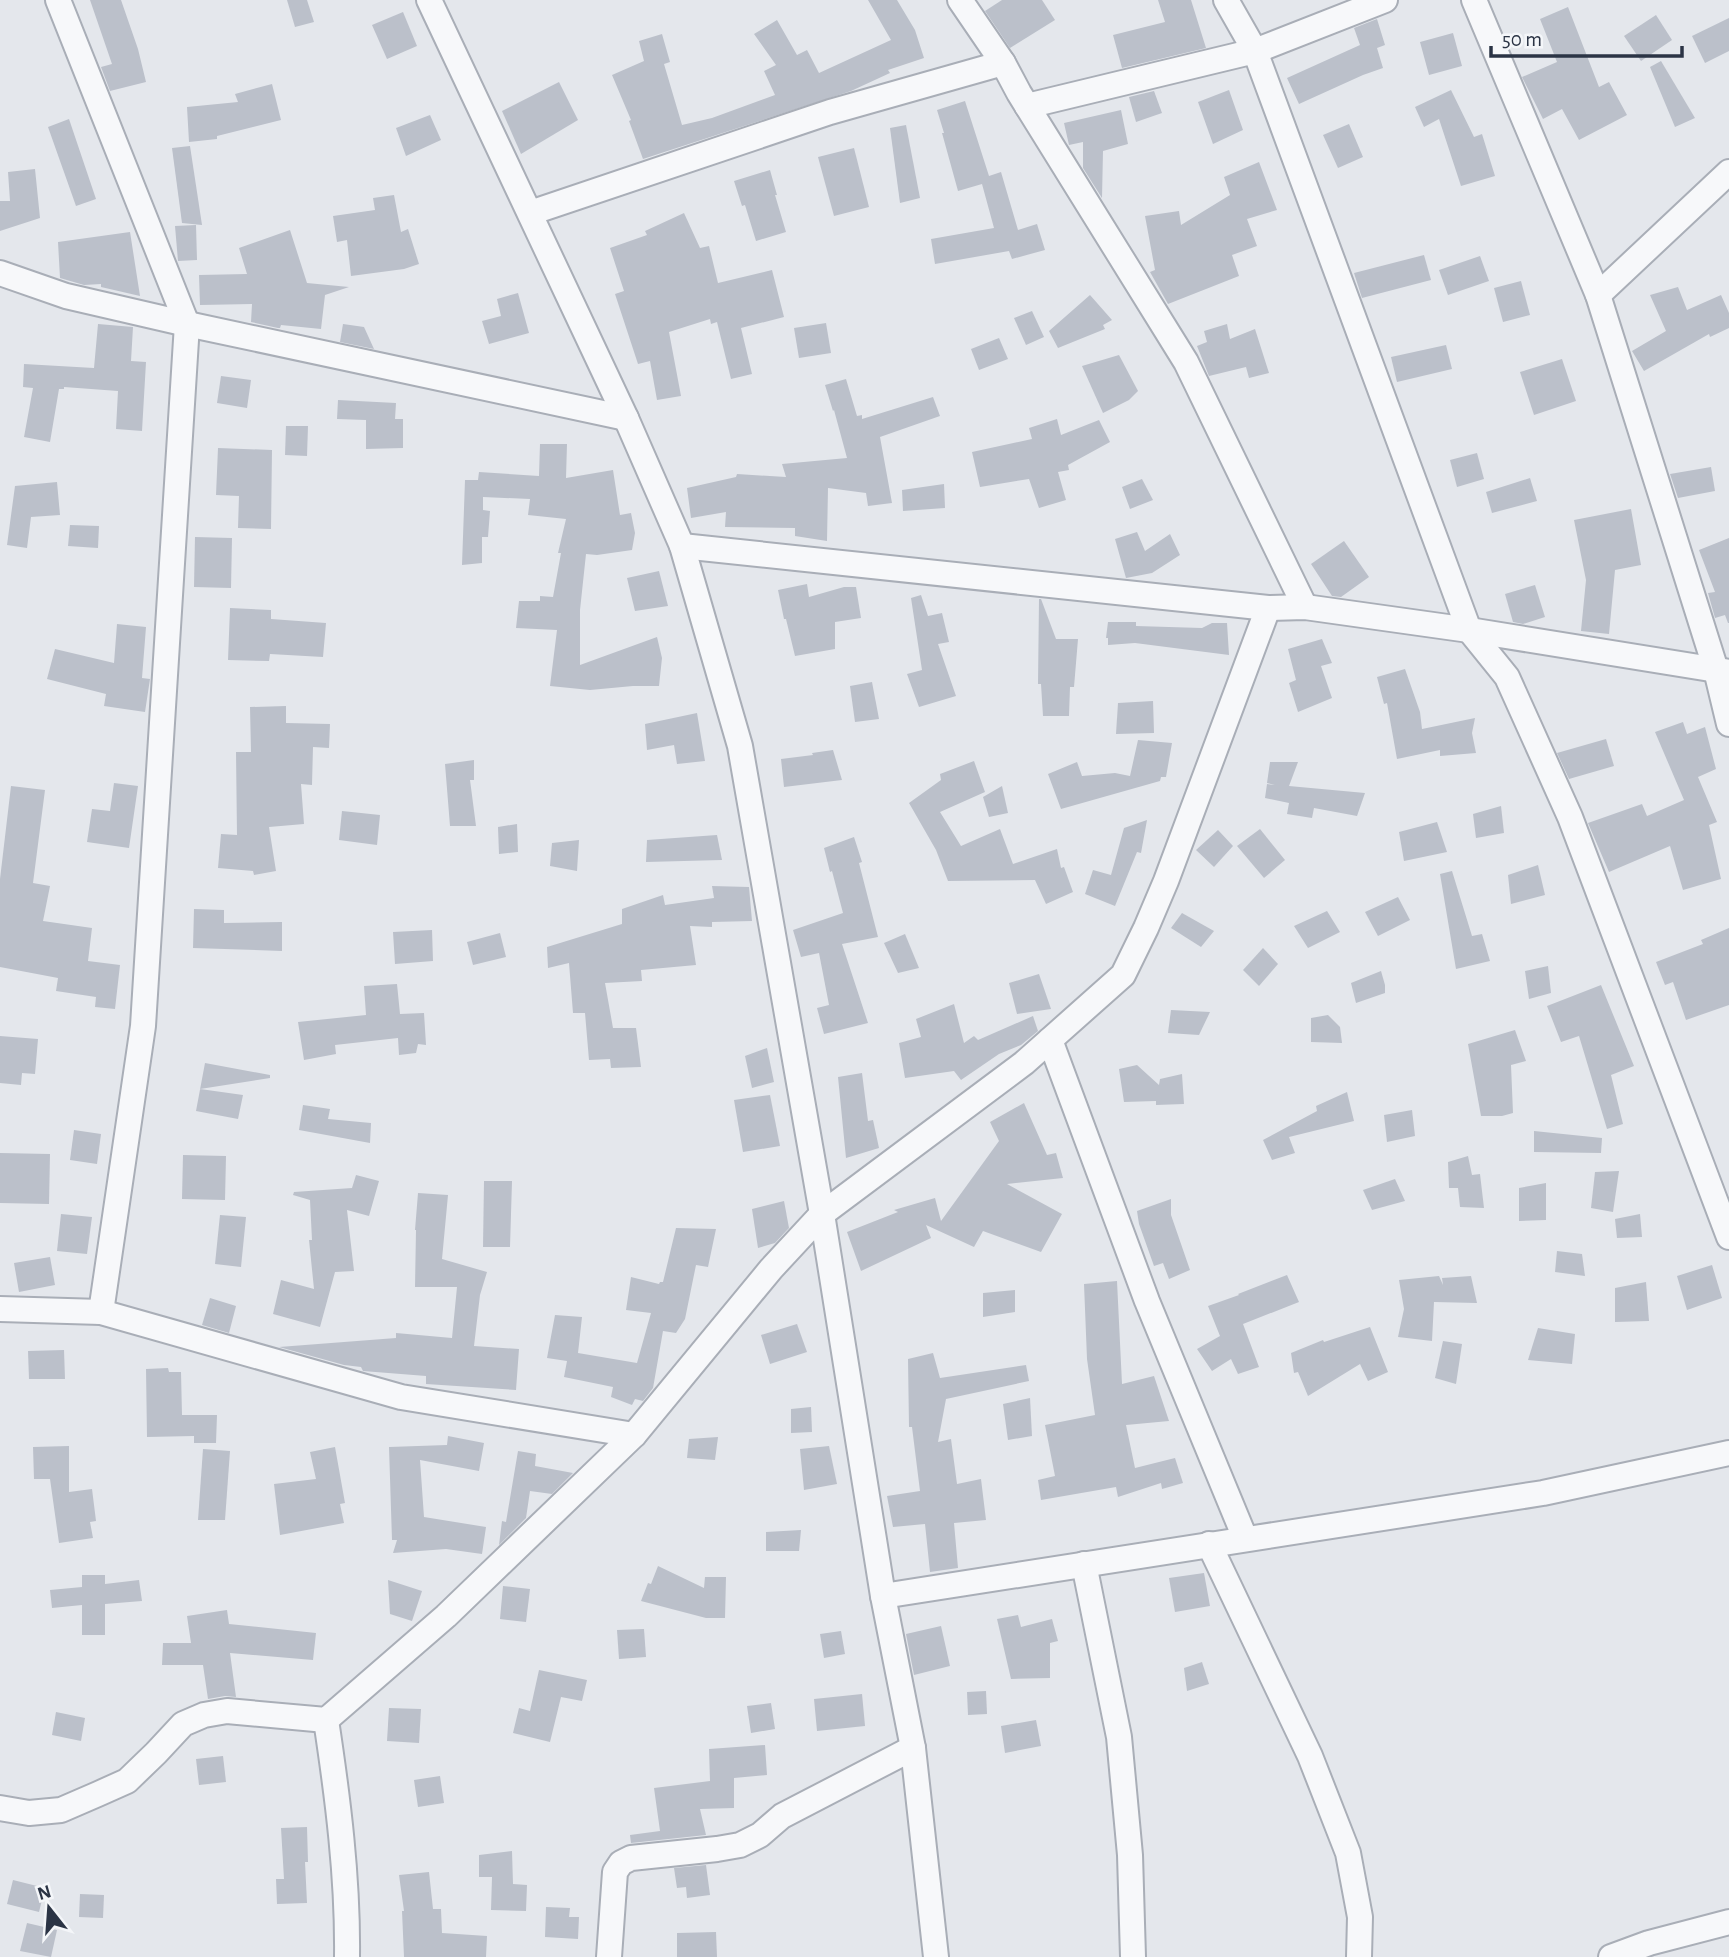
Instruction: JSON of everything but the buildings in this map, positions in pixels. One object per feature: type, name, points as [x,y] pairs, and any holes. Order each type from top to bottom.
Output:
[{"type":"street","points":[[58,0],[187,324],[144,1027],[101,1312]]},
{"type":"street","points":[[429,0],[626,418],[682,546],[740,746],[822,1214],[883,1596],[913,1748],[936,1957]]},
{"type":"street","points":[[960,0],[1003,63],[1186,362],[1305,607]]},
{"type":"street","points":[[1226,0],[1255,51],[1469,630],[1507,677],[1570,817],[1729,1237]]},
{"type":"street","points":[[1027,106],[1255,51],[1385,0]]},
{"type":"street","points":[[1474,0],[1598,295],[1723,671],[1729,724]]},
{"type":"street","points":[[530,213],[830,112],[1003,63]]},
{"type":"street","points":[[1598,295],[1729,172]]},
{"type":"street","points":[[0,273],[66,296],[626,418]]},
{"type":"street","points":[[682,546],[1268,608],[1305,607],[1723,671]]},
{"type":"street","points":[[0,1808],[29,1813],[61,1810],[127,1781],[183,1724],[204,1715],[227,1711],[326,1720],[446,1616],[634,1434],[771,1269],[822,1214],[1024,1063],[1123,975],[1166,881],[1268,608]]},
{"type":"street","points":[[1050,1040],[1147,1301],[1245,1538]]},
{"type":"street","points":[[0,1309],[101,1312],[401,1397],[634,1434]]},
{"type":"street","points":[[883,1596],[1543,1493],[1729,1453]]},
{"type":"street","points":[[1209,1544],[1310,1756],[1348,1853],[1360,1917],[1359,1957]]},
{"type":"street","points":[[1084,1564],[1119,1737],[1130,1855],[1133,1957]]},
{"type":"street","points":[[326,1720],[344,1868],[347,1957]]},
{"type":"street","points":[[609,1957],[615,1872],[621,1863],[631,1858],[740,1845],[760,1835],[782,1816],[913,1748]]},
{"type":"street","points":[[1611,1957],[1649,1942],[1729,1922]]}]
